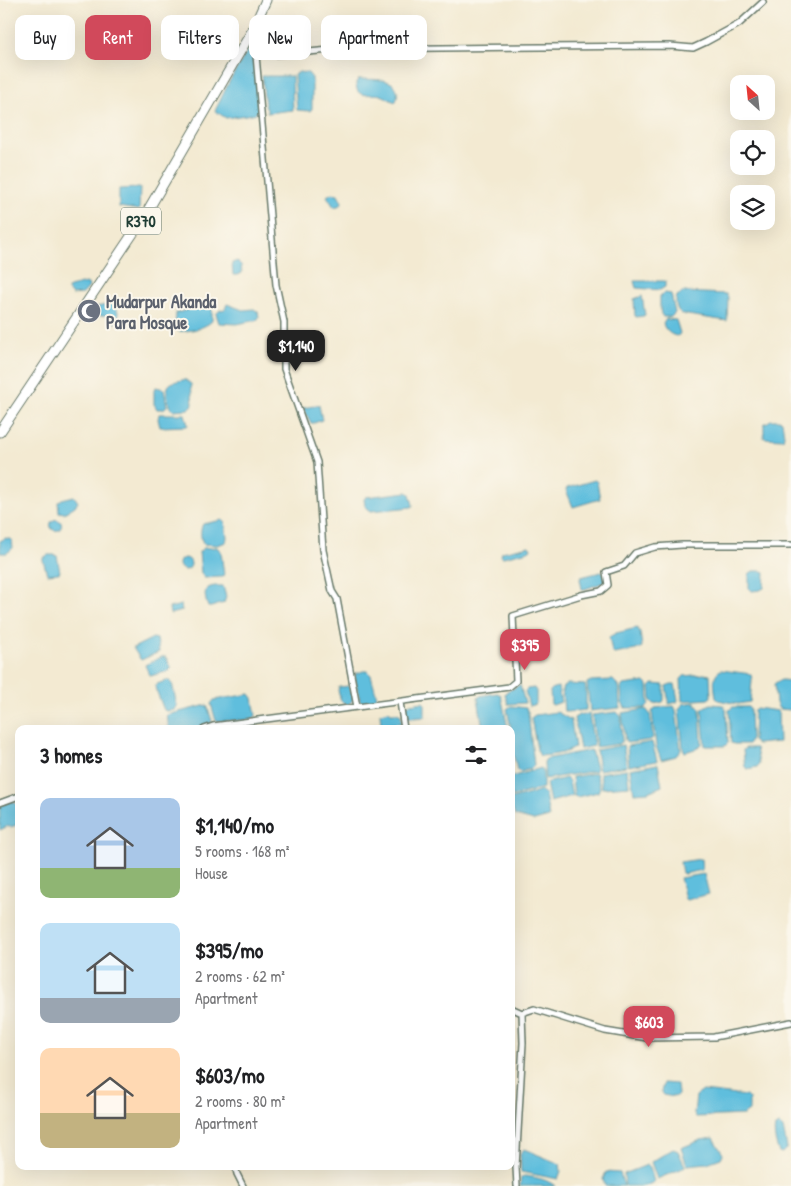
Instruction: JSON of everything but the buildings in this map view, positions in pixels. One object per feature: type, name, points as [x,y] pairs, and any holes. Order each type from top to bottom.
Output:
[{"type":"main road","name":"R370","points":[[259,15],[266,0]]},
{"type":"main road","name":"R370","points":[[0,432],[144,217],[249,36]]},
{"type":"street","points":[[311,52],[348,49],[466,46],[531,48],[670,46],[693,48],[739,24],[764,2]]},
{"type":"street","points":[[256,60],[276,285],[284,322],[284,369],[317,462],[323,550],[332,591],[338,599],[357,708]]},
{"type":"street","points":[[221,725],[509,687],[516,681],[513,616],[601,590],[608,585],[606,572],[624,566],[635,553],[655,547],[682,545],[791,545]]},
{"type":"street","points":[[400,702],[403,725]]},
{"type":"street","points":[[0,803],[15,797]]},
{"type":"street","points":[[515,1010],[522,1013],[534,1009],[605,1031],[647,1038],[714,1036],[791,1022]]},
{"type":"street","points":[[517,1186],[516,1167],[523,1043],[522,1013]]},
{"type":"street","points":[[236,1170],[243,1186]]},
{"type":"water","points":[[249,49],[249,60],[254,60],[255,64],[258,112],[226,118],[215,111]]},
{"type":"water","points":[[299,72],[308,73],[312,78],[312,109],[310,111],[297,110],[294,75]]},
{"type":"water","points":[[262,76],[292,76],[293,110],[267,113]]},
{"type":"water","points":[[359,79],[387,81],[392,84],[396,88],[396,102],[381,95],[361,94],[358,92],[356,82]]},
{"type":"water","points":[[140,188],[139,210],[119,207],[119,189]]},
{"type":"water","points":[[332,193],[338,194],[342,202],[341,205],[334,207],[327,196]]},
{"type":"water","points":[[237,261],[241,265],[242,273],[233,275],[232,263]]},
{"type":"water","points":[[634,281],[665,281],[665,287],[660,290],[636,288]]},
{"type":"water","points":[[86,283],[89,287],[83,294],[72,295],[68,290],[69,287]]},
{"type":"water","points":[[684,292],[726,294],[728,297],[727,321],[681,314],[677,308],[676,299],[677,296]]},
{"type":"water","points":[[665,293],[671,294],[675,313],[671,317],[663,317],[661,314],[660,296]]},
{"type":"water","points":[[642,296],[645,315],[636,317],[634,299]]},
{"type":"water","points":[[112,304],[118,312],[117,322],[111,323],[107,315],[94,316],[96,307]]},
{"type":"water","points":[[227,304],[243,310],[254,309],[258,312],[259,317],[257,320],[237,324],[219,323],[216,314],[220,310],[225,309]]},
{"type":"water","points":[[207,305],[212,309],[212,321],[196,329],[178,331],[175,325],[176,313]]},
{"type":"water","points":[[666,319],[676,320],[680,333],[678,336],[671,334],[665,328],[663,324]]},
{"type":"water","points":[[186,380],[191,384],[193,405],[188,409],[173,410],[170,406],[167,390],[170,384]]},
{"type":"water","points":[[156,387],[164,389],[167,406],[163,409],[157,409],[154,404],[154,389]]},
{"type":"water","points":[[319,405],[322,420],[311,423],[303,408]]},
{"type":"water","points":[[159,414],[185,414],[188,425],[160,427]]},
{"type":"water","points":[[771,420],[782,421],[783,439],[764,438],[764,424]]},
{"type":"water","points":[[595,480],[600,499],[573,507],[566,490],[567,488]]},
{"type":"water","points":[[407,492],[410,494],[412,507],[371,511],[365,506],[364,499],[366,497]]},
{"type":"water","points":[[74,496],[78,502],[75,506],[64,513],[59,512],[58,502]]},
{"type":"water","points":[[54,520],[58,520],[61,525],[60,529],[54,530],[51,527],[51,523]]},
{"type":"water","points":[[222,520],[225,522],[226,542],[217,545],[204,544],[201,534],[203,524]]},
{"type":"water","points":[[6,538],[12,540],[13,548],[7,553],[0,553],[0,541]]},
{"type":"water","points":[[529,546],[531,549],[528,551],[501,556],[502,552]]},
{"type":"water","points":[[217,547],[221,552],[224,575],[222,577],[204,578],[201,573],[199,552],[204,548]]},
{"type":"water","points":[[48,555],[57,556],[60,572],[47,574],[43,558]]},
{"type":"water","points":[[183,558],[187,558],[191,564],[187,570],[183,570],[179,566],[179,562]]},
{"type":"water","points":[[753,571],[763,571],[765,573],[764,588],[760,590],[752,591],[749,589],[749,574]]},
{"type":"water","points":[[604,573],[605,582],[582,589],[581,577]]},
{"type":"water","points":[[212,586],[223,586],[226,597],[224,603],[208,607],[205,596],[206,590]]},
{"type":"water","points":[[181,605],[182,611],[170,614],[169,608]]},
{"type":"water","points":[[637,628],[640,632],[642,647],[614,654],[609,637],[616,633]]},
{"type":"water","points":[[153,638],[157,639],[159,652],[141,660],[133,648]]},
{"type":"water","points":[[161,657],[166,657],[171,668],[169,671],[150,676],[145,665]]},
{"type":"water","points":[[721,670],[751,674],[750,702],[738,704],[716,698],[715,678]]},
{"type":"water","points":[[367,671],[371,675],[377,697],[373,701],[362,703],[355,674]]},
{"type":"water","points":[[710,675],[711,697],[708,699],[682,701],[681,679],[684,676]]},
{"type":"water","points":[[168,680],[172,683],[177,706],[174,710],[168,711],[164,710],[155,687],[157,684]]},
{"type":"water","points":[[613,680],[619,686],[620,708],[590,711],[587,683],[591,681]]},
{"type":"water","points":[[782,680],[791,681],[791,710],[779,709],[776,703],[774,684]]},
{"type":"water","points":[[645,682],[648,685],[649,705],[646,708],[625,708],[622,703],[621,688],[623,685]]},
{"type":"water","points":[[567,684],[585,685],[586,710],[564,711],[562,688]]},
{"type":"water","points":[[653,684],[664,685],[663,702],[654,704],[651,701],[650,687]]},
{"type":"water","points":[[675,684],[678,700],[669,704],[666,686]]},
{"type":"water","points":[[520,685],[525,703],[508,704],[506,692]]},
{"type":"water","points":[[349,686],[353,700],[348,705],[341,701],[338,690],[339,687]]},
{"type":"water","points":[[558,687],[561,702],[553,705],[551,704],[550,691]]},
{"type":"water","points":[[534,688],[536,691],[536,704],[529,706],[525,691]]},
{"type":"water","points":[[497,693],[501,695],[507,725],[482,725],[478,698]]},
{"type":"water","points":[[250,694],[253,698],[256,716],[251,720],[216,721],[211,704],[214,700]]},
{"type":"water","points":[[423,702],[425,704],[425,717],[407,717],[405,705]]},
{"type":"water","points":[[695,702],[700,709],[702,744],[698,748],[685,752],[679,709],[683,704]]},
{"type":"water","points":[[711,704],[723,705],[726,709],[728,743],[725,746],[705,746],[702,710]]},
{"type":"water","points":[[207,705],[212,721],[210,725],[168,725],[167,715]]},
{"type":"water","points":[[511,706],[526,708],[528,712],[534,765],[531,769],[520,772],[517,770],[515,762],[515,725],[510,725],[507,709]]},
{"type":"water","points":[[674,706],[681,750],[676,756],[661,760],[656,746],[652,712],[655,708]]},
{"type":"water","points":[[733,707],[748,707],[750,709],[751,739],[749,744],[731,743],[729,710]]},
{"type":"water","points":[[756,708],[778,711],[779,742],[757,744],[753,741],[754,710]]},
{"type":"water","points":[[646,709],[650,714],[653,738],[627,743],[622,713]]},
{"type":"water","points":[[389,711],[401,715],[402,723],[381,725],[380,713]]},
{"type":"water","points":[[557,712],[571,720],[575,747],[563,753],[540,756],[537,750],[531,718],[535,715]]},
{"type":"water","points":[[617,712],[621,716],[622,742],[596,747],[592,715]]},
{"type":"water","points":[[589,714],[594,746],[580,749],[574,718],[579,715]]},
{"type":"water","points":[[652,742],[657,761],[629,766],[627,746]]},
{"type":"water","points":[[623,745],[627,766],[599,770],[596,750]]},
{"type":"water","points":[[746,748],[756,748],[759,764],[757,767],[747,769],[745,767],[743,750]]},
{"type":"water","points":[[591,750],[596,768],[595,771],[545,779],[544,762],[546,759]]},
{"type":"water","points":[[658,764],[662,786],[648,792],[634,793],[630,769]]},
{"type":"water","points":[[541,768],[543,771],[543,788],[515,796],[515,776]]},
{"type":"water","points":[[627,769],[629,786],[602,788],[600,773]]},
{"type":"water","points":[[596,773],[600,787],[598,792],[574,796],[572,777]]},
{"type":"water","points":[[566,778],[569,781],[572,796],[550,802],[546,783]]},
{"type":"water","points":[[542,791],[545,794],[549,817],[534,821],[515,816],[515,798]]},
{"type":"water","points":[[12,801],[15,802],[15,826],[8,826],[0,830],[0,806]]},
{"type":"water","points":[[701,859],[702,870],[682,873],[680,862]]},
{"type":"water","points":[[704,874],[709,894],[685,899],[680,878]]},
{"type":"water","points":[[663,1083],[677,1084],[678,1095],[674,1097],[663,1095],[661,1093]]},
{"type":"water","points":[[703,1091],[746,1096],[749,1099],[749,1111],[743,1115],[696,1117],[694,1114],[696,1096]]},
{"type":"water","points":[[779,1125],[783,1128],[787,1148],[782,1153],[779,1152],[774,1130]]},
{"type":"water","points":[[713,1138],[723,1154],[721,1158],[707,1163],[687,1165],[681,1148],[701,1140]]},
{"type":"water","points":[[524,1149],[560,1164],[561,1171],[558,1179],[521,1172],[520,1153]]},
{"type":"water","points":[[673,1149],[678,1151],[685,1166],[657,1179],[651,1162]]},
{"type":"water","points":[[647,1165],[650,1167],[654,1182],[645,1186],[625,1186],[624,1174]]},
{"type":"water","points":[[606,1172],[620,1173],[624,1186],[605,1186],[603,1179]]},
{"type":"water","points":[[524,1176],[544,1180],[555,1186],[520,1186],[521,1178]]},
{"type":"place","name":"Mudarpur Akanda Para Mosque","points":[[89,311]]}]
